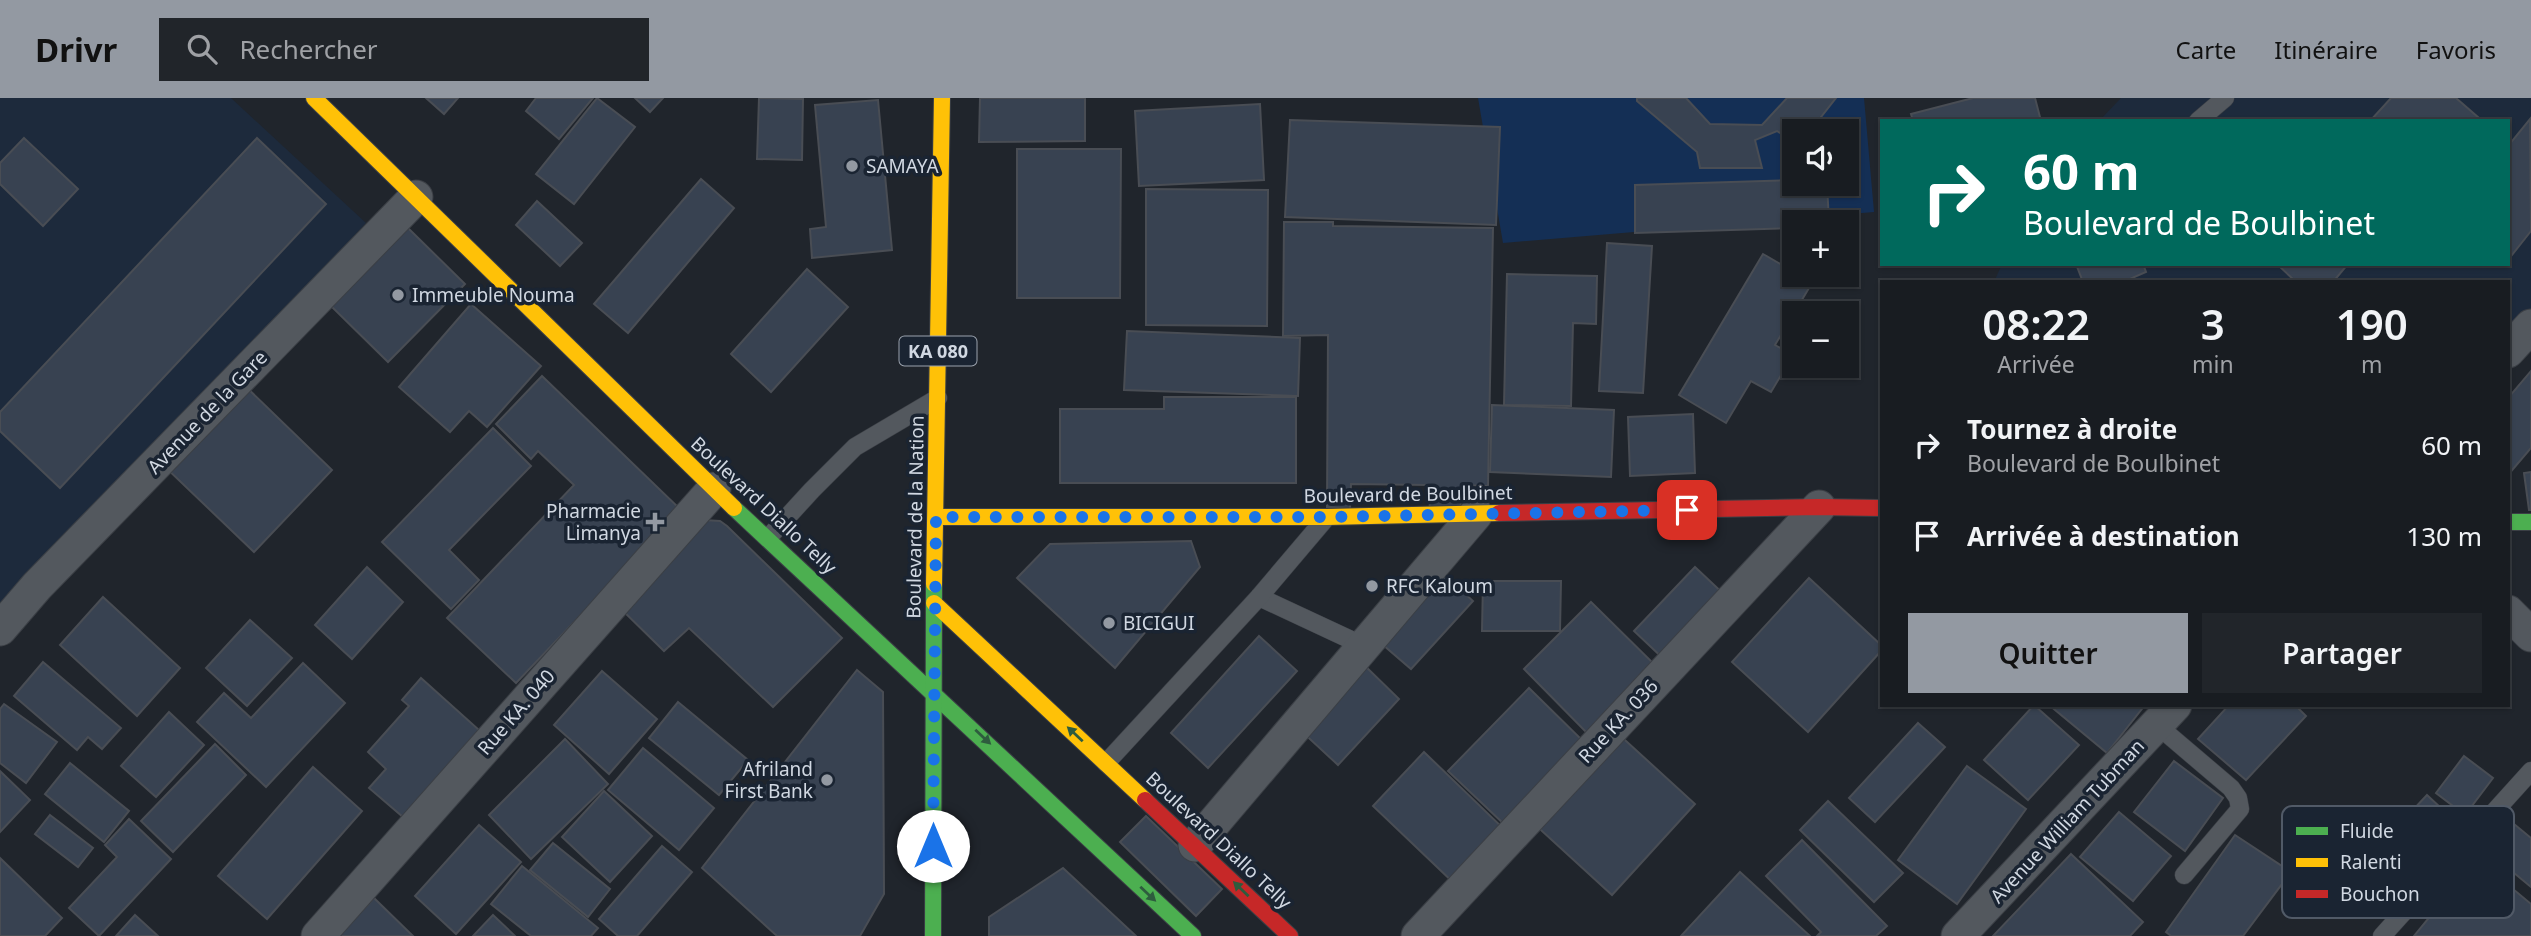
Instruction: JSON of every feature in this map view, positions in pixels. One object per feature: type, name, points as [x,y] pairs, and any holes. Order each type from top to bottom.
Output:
[{"type":"main road","name":"Boulevard Diallo Telly","points":[[314,98],[714,489],[1193,936]]},
{"type":"main road","name":"Boulevard de la Nation","points":[[929,932],[942,98]]},
{"type":"main road","name":"Boulevard de Boulbinet","points":[[936,517],[1327,517],[1880,508]]},
{"type":"main road","points":[[2510,522],[2531,522]]},
{"type":"main road","name":"Boulevard Diallo Telly","points":[[934,603],[1290,936]]},
{"type":"street","name":"Avenue de la Gare","points":[[0,629],[37,586],[416,197]]},
{"type":"street","points":[[2510,349],[2531,326]]},
{"type":"street","name":"Rue KA. 040","points":[[318,936],[714,489]]},
{"type":"street","name":"Rue KA. 036","points":[[1418,936],[1819,507]]},
{"type":"street","points":[[1195,845],[1476,514]]},
{"type":"street","points":[[2510,614],[2531,635]]},
{"type":"street","name":"Avenue William Tubman","points":[[1958,936],[2166,715]]},
{"type":"lane","points":[[2200,119],[2225,98]]},
{"type":"lane","points":[[768,538],[855,447],[938,398]]},
{"type":"lane","points":[[1106,763],[1259,597],[1327,517]]},
{"type":"lane","points":[[1259,597],[1364,646]]},
{"type":"lane","points":[[2166,715],[2231,788],[2238,798],[2240,809],[2184,874]]},
{"type":"lane","points":[[2499,806],[2531,771]]},
{"type":"lane","points":[[2382,936],[2398,918]]},
{"type":"shaded area","points":[[0,98],[231,98],[366,223],[0,616]]},
{"type":"shaded area","points":[[1478,98],[1864,98],[1874,212],[1782,210],[1782,220],[1503,243]]},
{"type":"shaded area","points":[[2121,98],[2531,98],[2531,314],[2510,336],[2510,280],[1995,280],[2001,266],[2510,266],[2510,119],[2101,119]]},
{"type":"building","points":[[426,98],[458,98],[444,114]]},
{"type":"building","points":[[536,98],[593,98],[559,139],[526,111]]},
{"type":"building","points":[[597,98],[635,127],[574,204],[536,174]]},
{"type":"building","points":[[635,98],[663,98],[650,112]]},
{"type":"building","points":[[759,98],[803,99],[802,160],[757,159]]},
{"type":"building","points":[[980,98],[1085,98],[1085,141],[979,142]]},
{"type":"building","points":[[1637,98],[1686,98],[1710,124],[1762,125],[1787,98],[1836,98],[1819,119],[1782,119],[1782,134],[1777,131],[1755,140],[1762,168],[1700,168],[1697,152],[1637,101]]},
{"type":"building","points":[[1973,98],[2035,98],[2040,119],[1912,119],[1911,114]]},
{"type":"building","points":[[2391,98],[2456,98],[2479,118],[2478,119],[2372,119]]},
{"type":"building","name":"SAMAYA","points":[[878,100],[892,250],[812,258],[810,229],[826,227],[815,105]]},
{"type":"building","points":[[1260,104],[1264,180],[1139,186],[1135,111]]},
{"type":"building","points":[[2530,119],[2531,231],[2510,257],[2510,144]]},
{"type":"building","points":[[1290,120],[1500,127],[1496,225],[1285,217]]},
{"type":"building","points":[[24,138],[78,189],[43,226],[0,184],[0,163]]},
{"type":"building","points":[[257,138],[326,204],[60,488],[0,431],[0,412]]},
{"type":"building","points":[[1017,149],[1121,149],[1120,298],[1017,298]]},
{"type":"building","points":[[701,179],[734,208],[628,333],[594,304]]},
{"type":"building","points":[[1782,180],[1782,196],[1828,196],[1828,210],[1782,210],[1782,228],[1635,233],[1635,185]]},
{"type":"building","points":[[1146,189],[1268,190],[1267,326],[1146,325]]},
{"type":"building","points":[[537,201],[582,243],[560,266],[516,225]]},
{"type":"building","points":[[1284,222],[1333,222],[1333,226],[1493,228],[1488,486],[1462,485],[1460,512],[1430,512],[1429,485],[1351,484],[1350,509],[1327,507],[1328,335],[1283,336]]},
{"type":"building","name":"Immeuble Nouma","points":[[407,227],[465,284],[388,362],[331,306]]},
{"type":"building","points":[[1607,243],[1652,246],[1643,393],[1599,391]]},
{"type":"building","points":[[1763,254],[1782,265],[1782,287],[1810,287],[1801,301],[1782,301],[1782,333],[1775,345],[1782,349],[1782,374],[1771,392],[1751,381],[1726,423],[1679,395]]},
{"type":"building","points":[[2077,266],[2144,266],[2146,272],[2128,280],[2082,280]]},
{"type":"building","points":[[2279,266],[2346,266],[2335,280],[2294,280]]},
{"type":"building","points":[[807,269],[848,307],[771,392],[731,354]]},
{"type":"building","points":[[1507,274],[1597,276],[1596,324],[1573,323],[1571,406],[1504,405]]},
{"type":"building","points":[[471,304],[541,366],[487,427],[469,411],[450,432],[399,387]]},
{"type":"building","points":[[1127,331],[1300,338],[1298,396],[1124,390]]},
{"type":"building","points":[[2531,371],[2531,448],[2510,473],[2510,396]]},
{"type":"building","points":[[542,376],[681,510],[516,683],[447,618],[574,485],[538,451],[531,459],[496,424]]},
{"type":"building","points":[[241,382],[332,470],[254,552],[162,464]]},
{"type":"building","points":[[1164,397],[1296,397],[1296,483],[1060,483],[1060,409],[1164,409]]},
{"type":"building","points":[[1492,405],[1614,410],[1611,477],[1490,472]]},
{"type":"building","points":[[1693,414],[1695,473],[1630,476],[1628,417]]},
{"type":"building","points":[[493,428],[531,466],[449,550],[479,580],[451,609],[382,542]]},
{"type":"building","points":[[2531,472],[2531,510],[2529,510],[2524,473]]},
{"type":"building","points":[[704,520],[720,521],[727,526],[842,638],[773,707],[689,628],[664,651],[617,605]]},
{"type":"building","name":"BICIGUI","points":[[1191,541],[1200,567],[1115,668],[1017,578],[1050,544]]},
{"type":"building","points":[[367,567],[403,602],[352,659],[315,625]]},
{"type":"building","points":[[1695,567],[1729,599],[1668,663],[1634,631]]},
{"type":"building","points":[[1439,570],[1473,601],[1411,669],[1376,639]]},
{"type":"building","points":[[1809,578],[1880,644],[1880,652],[1808,732],[1732,662]]},
{"type":"building","points":[[1483,581],[1561,581],[1560,631],[1482,631]]},
{"type":"building","points":[[103,597],[180,668],[137,716],[60,645]]},
{"type":"building","points":[[1591,602],[1661,671],[1593,739],[1524,669]]},
{"type":"building","points":[[250,620],[292,658],[247,706],[206,668]]},
{"type":"building","points":[[1259,636],[1297,671],[1208,768],[1171,733]]},
{"type":"building","points":[[1360,661],[1399,699],[1338,765],[1298,728]]},
{"type":"building","points":[[43,662],[121,728],[102,749],[88,737],[77,750],[14,696]]},
{"type":"building","points":[[303,663],[345,703],[266,787],[197,722],[224,693],[251,718]]},
{"type":"building","name":"Afriland First Bank","points":[[857,670],[883,692],[884,894],[860,936],[777,936],[702,868]]},
{"type":"building","points":[[602,671],[657,719],[609,774],[554,725]]},
{"type":"building","points":[[421,678],[479,730],[403,817],[369,788],[386,769],[368,752],[409,706],[402,700]]},
{"type":"building","points":[[1529,688],[1586,744],[1506,826],[1448,771]]},
{"type":"building","points":[[678,702],[748,760],[719,795],[649,738]]},
{"type":"building","points":[[4,704],[57,742],[26,783],[0,763],[0,709]]},
{"type":"building","points":[[2032,707],[2036,707],[2079,745],[2028,800],[1984,760]]},
{"type":"building","points":[[2051,707],[2143,707],[2107,753]]},
{"type":"building","points":[[2227,707],[2297,707],[2306,716],[2246,780],[2198,739]]},
{"type":"building","points":[[169,712],[204,745],[156,797],[121,766]]},
{"type":"building","points":[[1918,723],[1945,747],[1875,822],[1849,798]]},
{"type":"building","points":[[1614,730],[1695,804],[1612,895],[1531,821]]},
{"type":"building","points":[[565,739],[608,784],[531,859],[489,815]]},
{"type":"building","points":[[215,744],[246,775],[173,852],[141,821]]},
{"type":"building","points":[[643,748],[714,808],[679,850],[608,790]]},
{"type":"building","points":[[1424,752],[1508,833],[1458,887],[1373,806]]},
{"type":"building","points":[[2464,756],[2493,778],[2472,806],[2453,806],[2436,793]]},
{"type":"building","points":[[2174,761],[2223,798],[2185,851],[2134,812]]},
{"type":"building","points":[[70,763],[129,811],[104,842],[45,794]]},
{"type":"building","points":[[1967,766],[2026,809],[1957,904],[1898,860]]},
{"type":"building","points":[[313,767],[362,811],[267,919],[218,876]]},
{"type":"building","points":[[0,771],[30,800],[0,832]]},
{"type":"building","points":[[604,791],[652,836],[610,882],[562,837]]},
{"type":"building","points":[[2427,795],[2439,806],[2417,806]]},
{"type":"building","points":[[1828,801],[1903,873],[1874,902],[1800,830]]},
{"type":"building","points":[[2119,812],[2171,856],[2133,901],[2080,857]]},
{"type":"building","points":[[50,815],[93,848],[78,867],[35,834]]},
{"type":"building","points":[[1146,816],[1222,889],[1196,916],[1120,842]]},
{"type":"building","points":[[129,819],[171,859],[99,936],[69,908],[117,857],[105,845]]},
{"type":"building","points":[[2514,824],[2531,838],[2531,887],[2514,873]]},
{"type":"building","points":[[479,825],[521,862],[456,934],[415,896]]},
{"type":"building","points":[[2235,835],[2282,866],[2282,884],[2243,936],[2171,936],[2166,932]]},
{"type":"building","points":[[1802,840],[1887,926],[1876,936],[1817,936],[1821,932],[1766,876]]},
{"type":"building","points":[[553,843],[610,889],[588,917],[530,870]]},
{"type":"building","points":[[662,846],[692,872],[637,936],[618,936],[599,919]]},
{"type":"building","points":[[2071,854],[2143,922],[2130,936],[1993,936]]},
{"type":"building","points":[[0,858],[62,918],[45,936],[0,936]]},
{"type":"building","points":[[522,866],[598,928],[591,936],[531,936],[491,904]]},
{"type":"building","points":[[1063,868],[1136,936],[989,936],[989,917]]},
{"type":"building","points":[[1740,872],[1810,936],[1681,936]]},
{"type":"building","points":[[2514,890],[2531,904],[2531,936],[2414,936],[2429,918],[2514,918]]},
{"type":"building","points":[[374,898],[413,936],[338,936]]},
{"type":"building","points":[[135,915],[158,936],[116,936]]},
{"type":"building","points":[[493,915],[515,936],[473,936]]},
{"type":"traffic: fast","points":[[734,508],[1193,936]]},
{"type":"traffic: fast","points":[[2510,522],[2531,522]]},
{"type":"traffic: fast","points":[[933,936],[934,584]]},
{"type":"traffic: slow","points":[[314,98],[734,508]]},
{"type":"traffic: slow","points":[[934,584],[942,98]]},
{"type":"traffic: slow","points":[[936,517],[1327,517],[1499,513]]},
{"type":"traffic: slow","points":[[934,603],[1145,800]]},
{"type":"traffic: jam","points":[[1499,513],[1880,508]]},
{"type":"traffic: jam","points":[[1145,800],[1290,936]]},
{"type":"place","name":"SAMAYA","points":[[852,166]]},
{"type":"place","name":"Immeuble Nouma","points":[[398,295]]},
{"type":"place","name":"Pharmacie Limanya","points":[[655,522]]},
{"type":"place","name":"RFC Kaloum","points":[[1372,586]]},
{"type":"place","name":"BICIGUI","points":[[1109,623]]},
{"type":"place","name":"Afriland First Bank","points":[[827,780]]},
{"type":"route","points":[[933,846],[936,517],[1327,517],[1687,510]]}]
